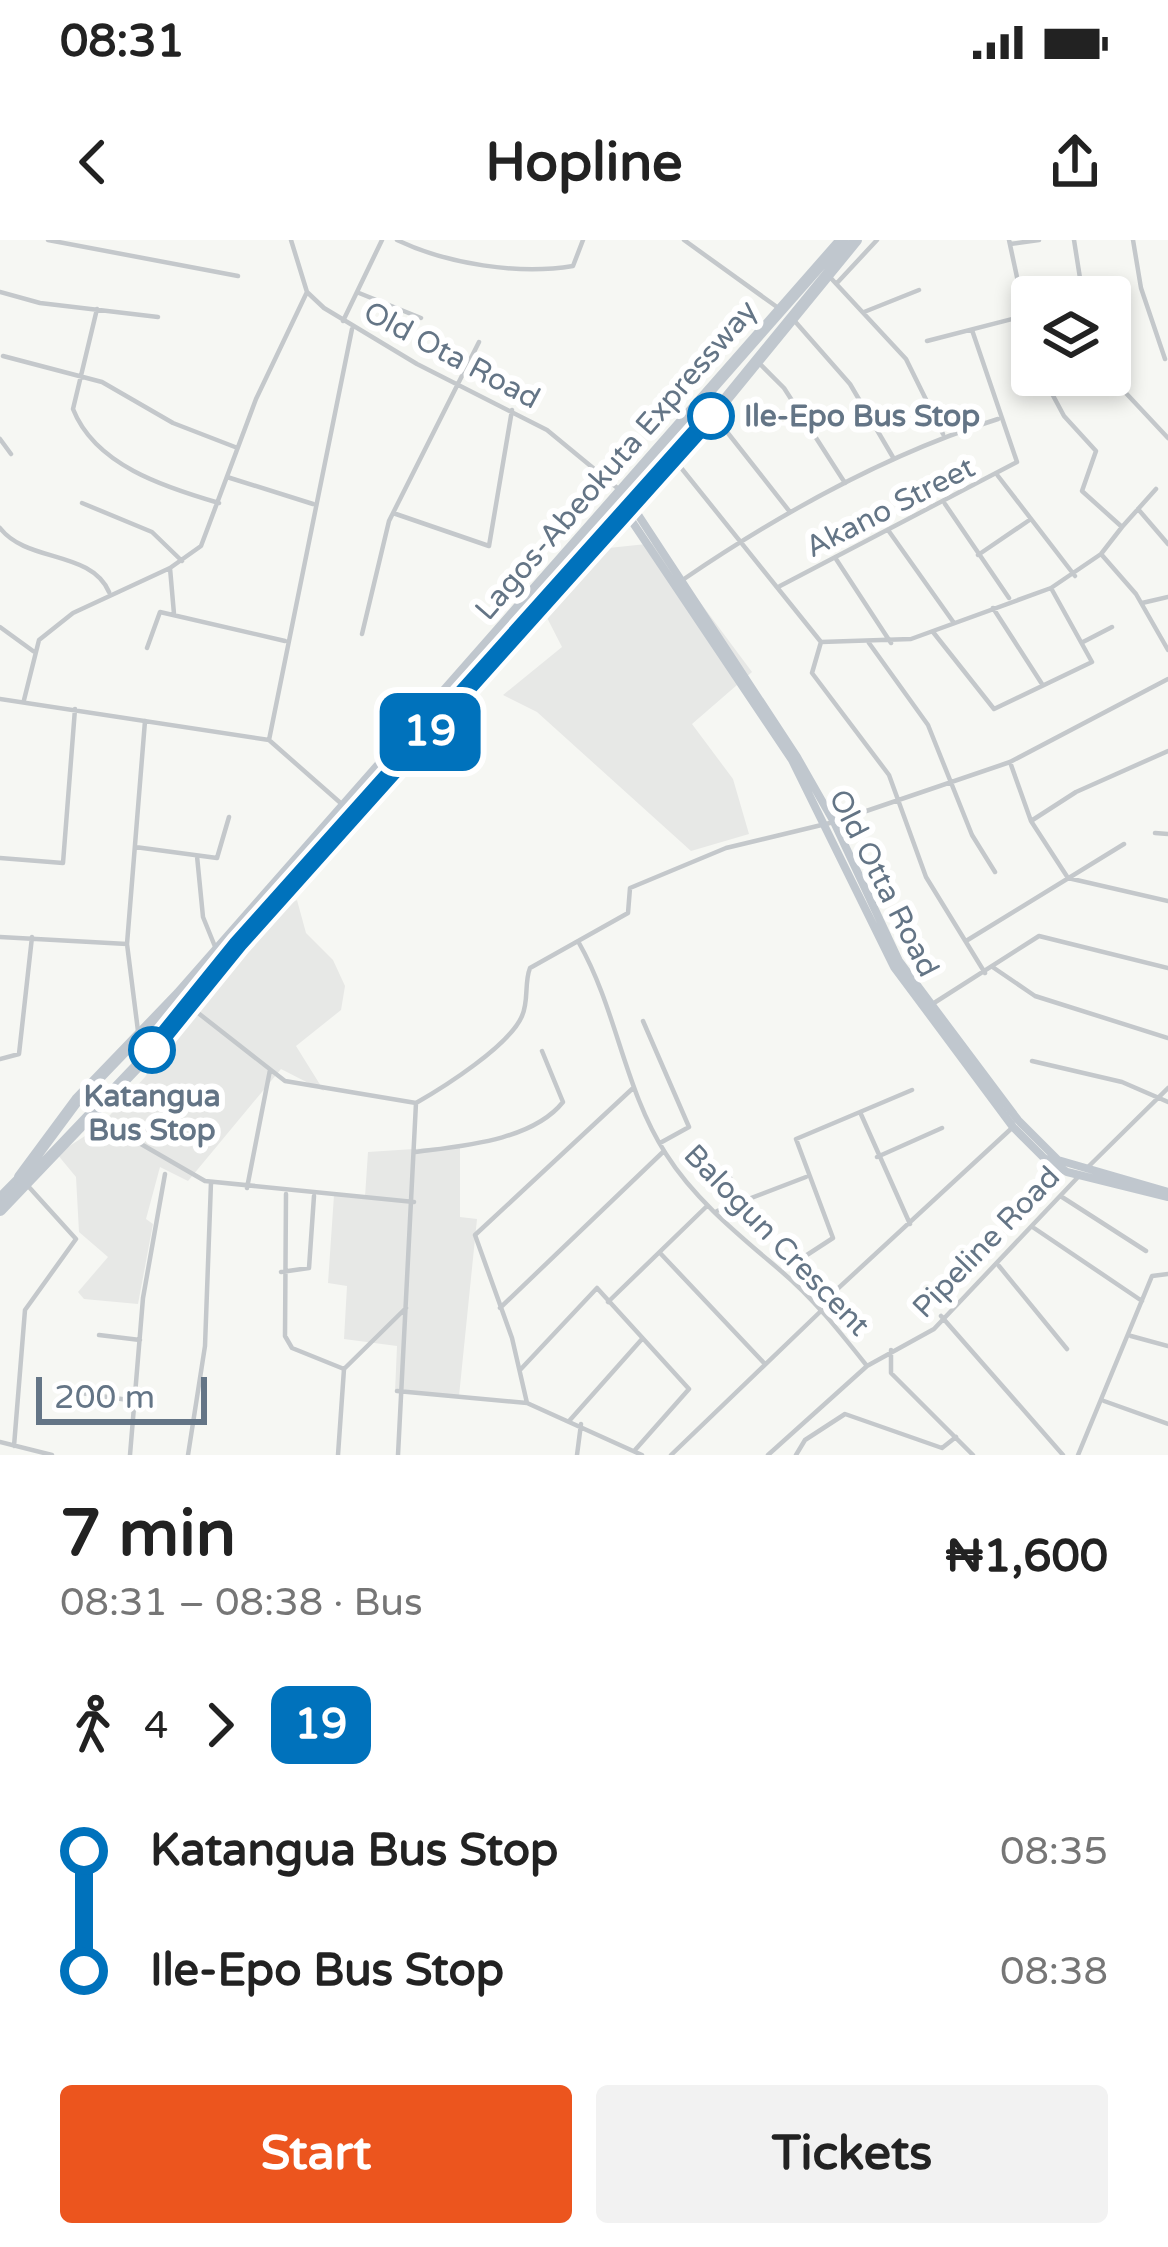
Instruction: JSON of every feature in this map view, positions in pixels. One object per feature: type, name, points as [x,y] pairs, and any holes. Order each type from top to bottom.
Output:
[{"type":"highway","name":"Lagos-Abeokuta Expressway","points":[[0,1198],[146,1057],[712,415],[842,240]]},
{"type":"highway","name":"Lagos-Abeokuta Expressway","points":[[0,1214],[77,1100],[217,951],[621,490],[786,314],[832,279],[856,240]]},
{"type":"main road","points":[[627,507],[684,579],[830,822]]},
{"type":"main road","name":"Old Otta Road","points":[[627,507],[830,822],[890,945],[931,1005],[1038,1145],[1083,1173]]},
{"type":"main road","name":"Old Otta Road","points":[[830,822],[890,960],[1013,1127],[1043,1159],[1168,1195]]},
{"type":"street","points":[[48,240],[238,276]]},
{"type":"street","points":[[344,321],[382,240]]},
{"type":"street","points":[[397,240],[426,252],[537,268],[573,266],[583,240]]},
{"type":"street","points":[[684,240],[786,314],[850,384],[894,460]]},
{"type":"street","points":[[877,240],[832,279],[914,370],[944,436]]},
{"type":"street","points":[[1016,276],[1010,242],[1039,240]]},
{"type":"street","points":[[1074,240],[1080,276]]},
{"type":"street","points":[[1133,240],[1141,288],[1165,359]]},
{"type":"street","points":[[24,700],[33,651],[64,619],[170,568],[201,546],[237,448],[307,292],[291,243]]},
{"type":"street","points":[[864,312],[920,290]]},
{"type":"street","points":[[0,292],[158,317]]},
{"type":"street","name":"Old Ota Road","points":[[307,292],[344,321],[564,441],[621,490]]},
{"type":"street","points":[[358,292],[421,318]]},
{"type":"street","points":[[97,309],[73,409],[93,446],[219,503]]},
{"type":"street","points":[[928,341],[1011,320]]},
{"type":"street","points":[[268,740],[353,326]]},
{"type":"street","points":[[684,579],[741,540],[845,483],[944,436],[999,418],[972,331]]},
{"type":"street","points":[[362,634],[393,513],[479,342]]},
{"type":"street","points":[[3,356],[82,376],[173,423],[237,448]]},
{"type":"street","points":[[756,360],[784,388],[845,483]]},
{"type":"street","points":[[1053,396],[1064,416],[1096,451],[1082,491],[1122,527]]},
{"type":"street","points":[[1129,396],[1168,438]]},
{"type":"street","points":[[393,513],[489,546],[512,410]]},
{"type":"street","points":[[712,415],[790,512]]},
{"type":"street","name":"Akano Street","points":[[777,587],[998,476],[1018,460],[999,418]]},
{"type":"street","points":[[0,439],[11,454]]},
{"type":"street","points":[[673,459],[821,642]]},
{"type":"street","points":[[998,476],[1028,521],[1076,576]]},
{"type":"street","points":[[227,477],[313,504]]},
{"type":"street","points":[[821,642],[891,643],[1051,588],[1076,576],[1101,554],[1156,489]]},
{"type":"street","points":[[82,502],[152,532],[182,561]]},
{"type":"street","points":[[945,504],[1011,600]]},
{"type":"street","points":[[1138,508],[1168,544]]},
{"type":"street","points":[[978,556],[1028,521]]},
{"type":"street","points":[[0,528],[22,546],[98,573],[110,594]]},
{"type":"street","points":[[888,530],[955,624]]},
{"type":"street","points":[[1101,554],[1142,603],[1168,650]]},
{"type":"street","points":[[836,559],[891,643]]},
{"type":"street","points":[[170,568],[174,614]]},
{"type":"street","points":[[933,632],[994,709],[1092,662],[1051,588]]},
{"type":"street","points":[[1142,603],[1168,597]]},
{"type":"street","points":[[993,608],[1043,685]]},
{"type":"street","points":[[147,648],[160,612],[285,641]]},
{"type":"street","points":[[0,627],[33,651]]},
{"type":"street","points":[[1083,642],[1112,627]]},
{"type":"street","points":[[821,642],[812,673],[877,756],[898,798],[926,877],[985,973]]},
{"type":"street","points":[[869,643],[924,718],[955,781],[972,835],[995,872]]},
{"type":"street","points":[[188,1005],[298,1086],[416,1102],[449,1084],[515,1027],[524,1012],[530,968],[628,913],[630,888],[726,848],[830,822],[1010,762],[1059,741],[1168,679]]},
{"type":"street","points":[[0,699],[268,740],[344,806]]},
{"type":"street","points":[[0,858],[63,863],[75,709]]},
{"type":"street","points":[[140,1034],[133,1017],[127,944],[145,721]]},
{"type":"street","points":[[1031,821],[1076,792],[1168,751]]},
{"type":"street","points":[[1010,762],[1031,821],[1068,878],[1168,901]]},
{"type":"street","points":[[135,847],[218,857],[229,817]]},
{"type":"street","points":[[1155,833],[1168,834]]},
{"type":"street","points":[[966,941],[1124,844]]},
{"type":"street","points":[[196,856],[203,917],[217,951]]},
{"type":"street","points":[[931,1005],[1045,935],[1168,968]]},
{"type":"street","points":[[0,937],[127,944]]},
{"type":"street","points":[[0,1059],[19,1054],[32,938]]},
{"type":"street","name":"Balogun Crescent","points":[[578,942],[602,990],[632,1089],[664,1151],[708,1204],[820,1308],[867,1366]]},
{"type":"street","points":[[994,968],[1049,1002],[1168,1038]]},
{"type":"street","points":[[643,1021],[689,1126],[660,1143]]},
{"type":"street","points":[[415,1152],[495,1138],[556,1111],[563,1102],[542,1051]]},
{"type":"street","points":[[1031,1061],[1122,1082],[1168,1102]]},
{"type":"street","points":[[248,1188],[270,1069]]},
{"type":"street","name":"Pipeline Road","points":[[768,1455],[867,1366],[890,1349],[921,1339],[999,1266],[1168,1088]]},
{"type":"street","points":[[527,1402],[474,1239],[478,1230],[632,1089]]},
{"type":"street","points":[[790,1266],[832,1238],[796,1139],[912,1090]]},
{"type":"street","points":[[398,1455],[397,1391],[414,1202],[416,1102]]},
{"type":"street","points":[[860,1112],[910,1224]]},
{"type":"street","points":[[878,1157],[942,1127]]},
{"type":"street","points":[[671,1455],[1013,1127]]},
{"type":"street","points":[[115,1129],[181,1172],[211,1182],[286,1194],[414,1202]]},
{"type":"street","points":[[500,1308],[664,1151]]},
{"type":"street","points":[[725,1168],[742,1201]]},
{"type":"street","points":[[130,1455],[140,1340],[165,1174]]},
{"type":"street","points":[[717,1211],[806,1177]]},
{"type":"street","points":[[14,1446],[25,1310],[76,1239],[22,1179]]},
{"type":"street","points":[[188,1455],[205,1346],[211,1182]]},
{"type":"street","points":[[286,1194],[281,1272],[285,1336],[292,1348],[344,1369]]},
{"type":"street","points":[[281,1272],[309,1268],[314,1196]]},
{"type":"street","points":[[1062,1197],[1145,1251]]},
{"type":"street","points":[[608,1302],[708,1204]]},
{"type":"street","points":[[1034,1228],[1142,1301]]},
{"type":"street","points":[[661,1254],[764,1364]]},
{"type":"street","points":[[999,1266],[1067,1349]]},
{"type":"street","points":[[1078,1455],[1142,1301],[1156,1273],[1168,1274]]},
{"type":"street","points":[[397,1391],[527,1402],[639,1453],[689,1389],[597,1288],[520,1370]]},
{"type":"street","points":[[338,1455],[344,1369],[406,1308]]},
{"type":"street","points":[[941,1316],[1063,1455]]},
{"type":"street","points":[[99,1335],[140,1340]]},
{"type":"street","points":[[1131,1336],[1168,1346]]},
{"type":"street","points":[[569,1420],[642,1339]]},
{"type":"street","points":[[890,1349],[891,1373],[973,1455]]},
{"type":"street","points":[[67,1391],[135,1401]]},
{"type":"street","points":[[1104,1401],[1168,1424]]},
{"type":"street","points":[[796,1455],[805,1440],[844,1414],[942,1448],[956,1437]]},
{"type":"street","points":[[578,1455],[581,1424]]},
{"type":"street","points":[[0,1442],[52,1455]]},
{"type":"shaded area","points":[[656,543],[752,672],[692,724],[733,779],[749,834],[691,851],[537,712],[503,695],[562,647],[541,606],[599,549]]},
{"type":"shaded area","points":[[297,900],[306,933],[333,960],[345,986],[341,1010],[296,1046],[324,1091],[281,1069],[188,1181],[160,1167],[146,1219],[153,1224],[138,1304],[84,1299],[78,1292],[108,1257],[79,1232],[76,1177],[57,1154],[99,1127],[145,1077],[180,1023],[270,915]]},
{"type":"shaded area","points":[[460,1146],[460,1217],[477,1219],[459,1396],[395,1392],[397,1346],[344,1339],[347,1286],[328,1283],[334,1195],[365,1197],[368,1152]]},
{"type":"bus line","name":"19","points":[[152,1050],[238,944],[711,416]]},
{"type":"place","name":"Ile-Epo Bus Stop","points":[[711,416]]},
{"type":"place","name":"Katangua Bus Stop","points":[[152,1050]]}]
